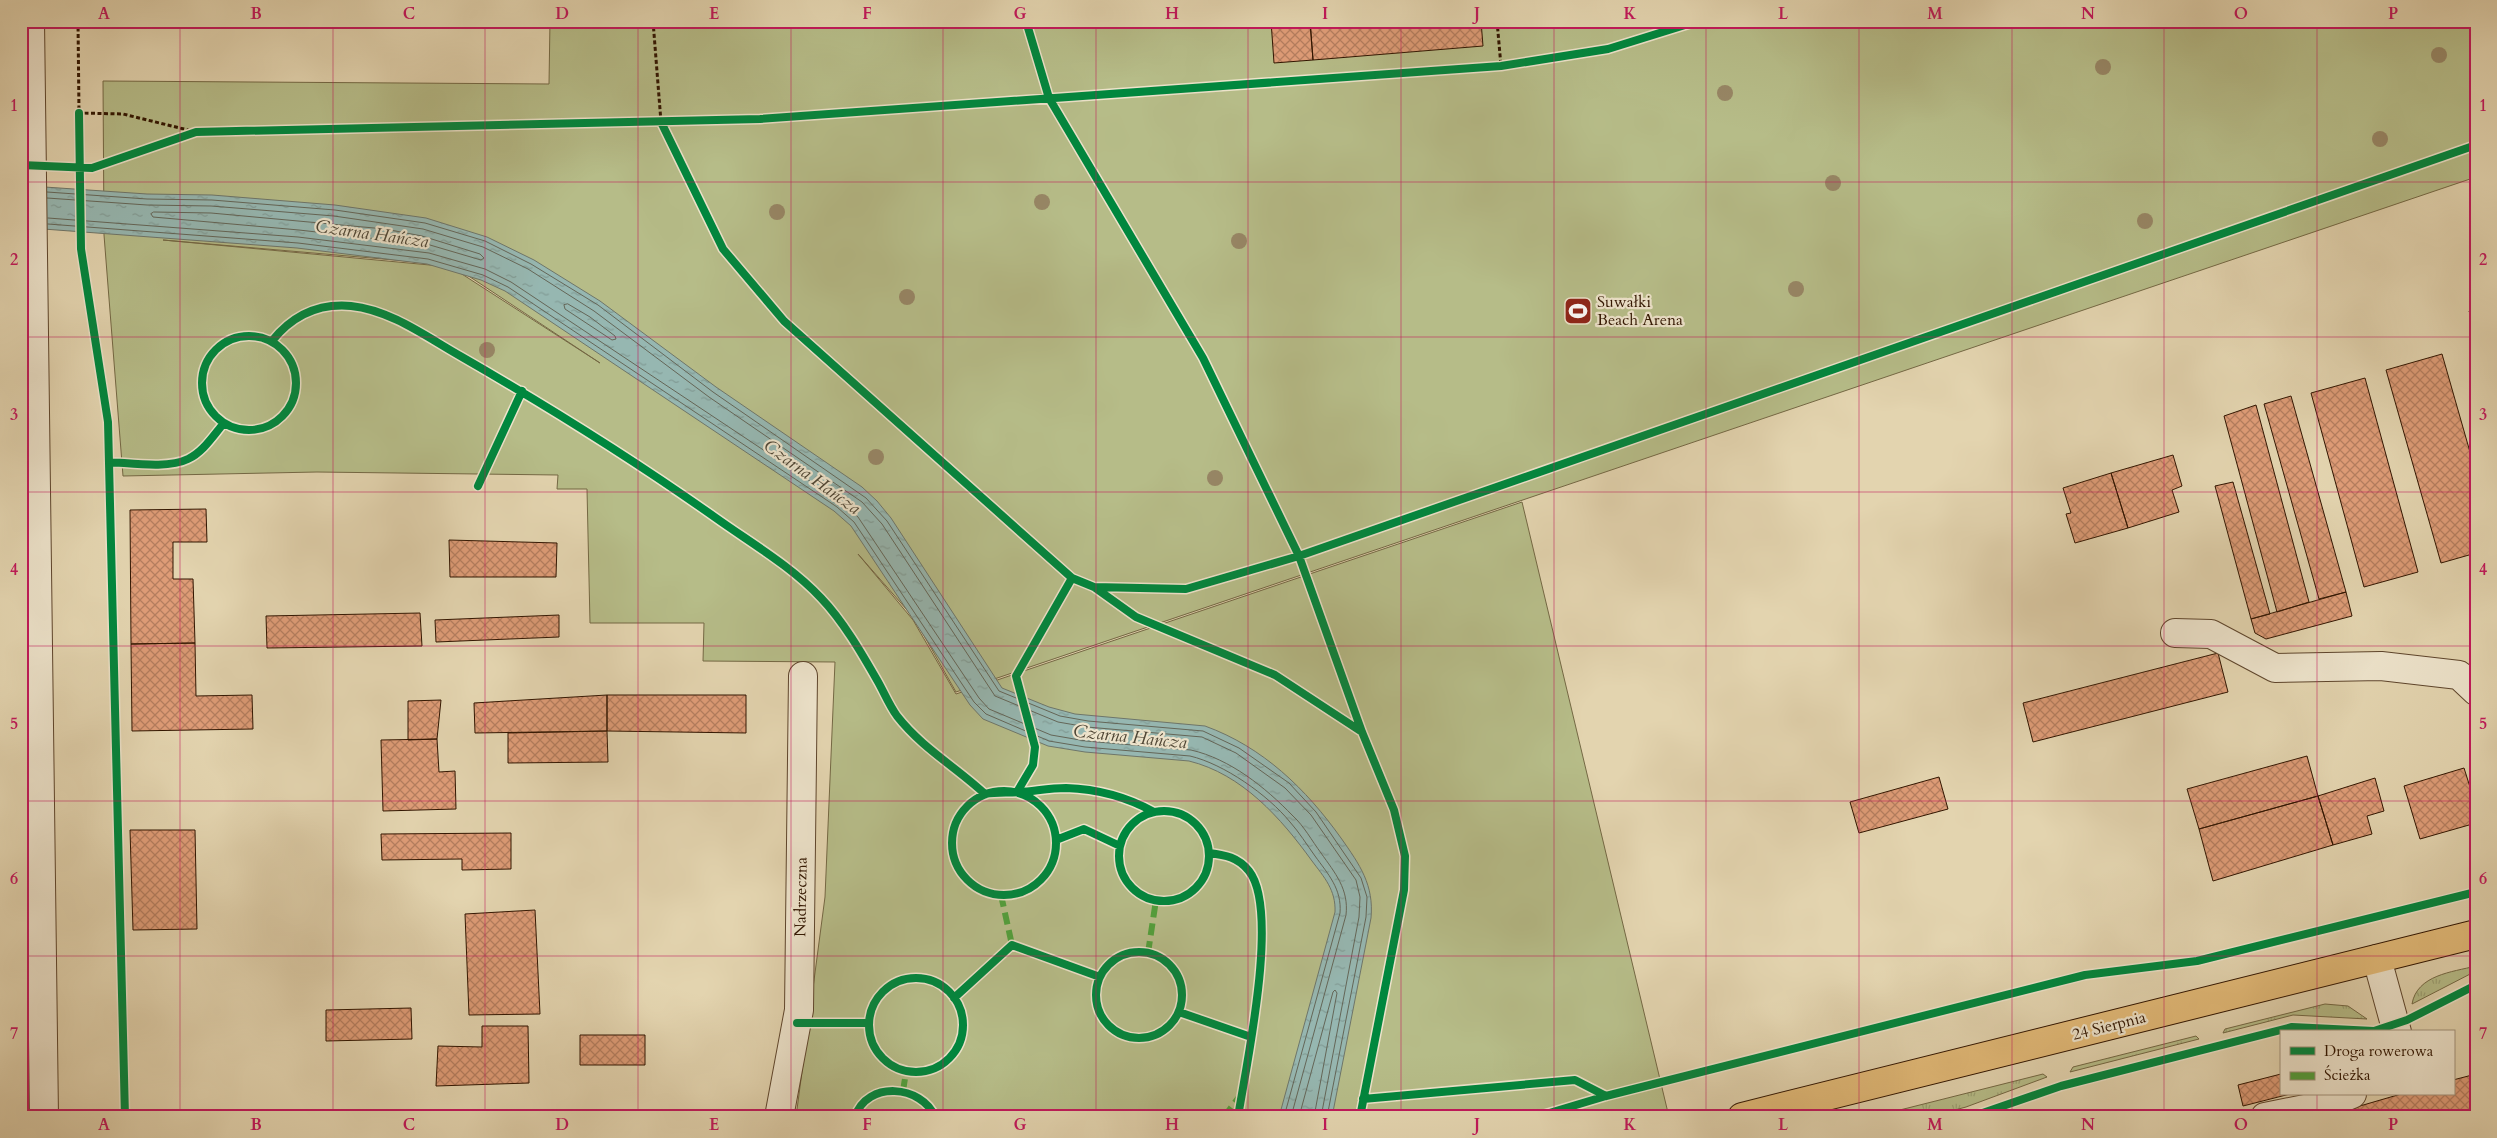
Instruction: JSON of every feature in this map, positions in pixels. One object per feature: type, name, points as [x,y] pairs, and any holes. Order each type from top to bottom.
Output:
[{"type":"main road","name":"24 Sierpnia","points":[[1742,1117],[2476,934]]},
{"type":"street","points":[[30,21],[44,1117]]},
{"type":"street","points":[[2175,633],[2211,634],[2275,668],[2381,666],[2459,675],[2476,691]]},
{"type":"street","name":"Nadrzeczna","points":[[779,1117],[799,1010],[803,676]]},
{"type":"street","points":[[2377,960],[2396,1028]]},
{"type":"street","points":[[2265,1117],[2325,1105],[2347,1096]]},
{"type":"path","points":[[78,21],[79,113],[123,114],[196,132]]},
{"type":"path","points":[[654,21],[661,122]]},
{"type":"path","points":[[1026,21],[1049,98],[1204,358],[1299,556],[1362,732],[1394,810],[1405,856],[1404,890],[1360,1117]]},
{"type":"path","points":[[1497,21],[1501,66]]},
{"type":"path","points":[[1536,1117],[1606,1096],[2085,976],[2197,961],[2476,892]]},
{"type":"path","points":[[2381,1030],[2396,1028],[2476,985]]},
{"type":"path","points":[[2280,1030],[2292,1027],[2354,1030]]},
{"type":"path","points":[[1971,1117],[2061,1086],[2280,1030]]},
{"type":"path","points":[[1364,1099],[1575,1080],[1606,1096]]},
{"type":"green space","points":[[550,21],[2476,21],[2476,177],[956,692],[914,618],[858,554],[913,620],[956,694],[1522,502],[1669,1117],[796,1117],[825,897],[835,662],[703,661],[704,623],[590,623],[587,489],[557,489],[558,475],[317,472],[123,476],[104,235],[103,81],[549,84]],"holes":[[[163,240],[452,265],[600,363],[451,267]]]},
{"type":"green space","points":[[2476,966],[2476,971],[2412,1004],[2415,994],[2428,981],[2437,976]]},
{"type":"green space","points":[[2325,1004],[2348,1006],[2367,1019],[2293,1015],[2223,1033],[2225,1029]]},
{"type":"green space","points":[[2196,1036],[2199,1039],[2070,1072],[2073,1067]]},
{"type":"green space","points":[[2043,1074],[2047,1077],[1966,1107],[1928,1117],[1872,1117]]},
{"type":"water","name":"Czarna Hańcza","points":[[30,186],[147,194],[212,195],[335,205],[426,218],[487,237],[534,260],[600,301],[716,387],[862,487],[891,518],[1002,688],[1049,707],[1075,714],[1205,726],[1246,745],[1282,772],[1313,803],[1348,848],[1360,866],[1368,885],[1371,918],[1332,1117],[1279,1117],[1335,912],[1334,897],[1325,878],[1287,829],[1259,800],[1243,787],[1208,767],[1189,761],[1085,752],[1048,746],[983,719],[970,705],[851,526],[834,511],[505,291],[481,280],[427,264],[297,248],[30,228]]},
{"type":"building","points":[[1271,21],[1310,21],[1313,60],[1274,63]]},
{"type":"building","points":[[1310,21],[1481,21],[1483,46],[1313,60]]},
{"type":"building","points":[[2476,309],[2476,332],[2469,311]]},
{"type":"building","points":[[2442,354],[2476,473],[2476,553],[2441,563],[2386,370]]},
{"type":"building","points":[[2365,378],[2418,572],[2364,587],[2311,393]]},
{"type":"building","points":[[2291,396],[2346,592],[2319,599],[2264,404]]},
{"type":"building","points":[[2256,405],[2309,602],[2277,612],[2224,416]]},
{"type":"building","points":[[2173,455],[2182,486],[2172,490],[2179,512],[2128,528],[2111,473]]},
{"type":"building","points":[[2111,473],[2128,528],[2075,543],[2066,514],[2071,513],[2063,488]]},
{"type":"building","points":[[2233,482],[2270,614],[2251,619],[2215,486]]},
{"type":"building","points":[[206,509],[207,542],[173,542],[173,579],[193,579],[195,643],[131,644],[130,510]]},
{"type":"building","points":[[449,540],[557,543],[556,577],[450,577]]},
{"type":"building","points":[[2346,592],[2352,616],[2266,639],[2255,633],[2251,619]]},
{"type":"building","points":[[420,613],[422,646],[267,648],[266,616]]},
{"type":"building","points":[[559,615],[559,637],[436,642],[435,620]]},
{"type":"building","points":[[195,643],[196,696],[252,695],[253,729],[132,731],[131,644]]},
{"type":"building","points":[[2218,653],[2228,692],[2033,742],[2023,703]]},
{"type":"building","points":[[607,695],[746,695],[746,733],[607,731]]},
{"type":"building","points":[[607,695],[607,731],[475,733],[474,703]]},
{"type":"building","points":[[441,700],[437,739],[408,740],[408,701]]},
{"type":"building","points":[[607,731],[608,762],[508,763],[508,733]]},
{"type":"building","points":[[437,739],[439,772],[455,771],[456,809],[383,811],[381,740]]},
{"type":"building","points":[[2307,756],[2318,796],[2199,829],[2187,789]]},
{"type":"building","points":[[2464,768],[2476,806],[2476,823],[2420,839],[2404,786]]},
{"type":"building","points":[[1939,777],[1948,809],[1859,833],[1850,802]]},
{"type":"building","points":[[2375,778],[2384,811],[2367,816],[2372,834],[2333,845],[2318,796]]},
{"type":"building","points":[[2318,796],[2333,845],[2213,881],[2199,829]]},
{"type":"building","points":[[130,830],[195,830],[197,929],[133,930]]},
{"type":"building","points":[[511,833],[511,869],[462,870],[462,859],[382,860],[381,834]]},
{"type":"building","points":[[535,910],[540,1014],[469,1015],[465,914]]},
{"type":"building","points":[[411,1008],[412,1039],[326,1041],[326,1010]]},
{"type":"building","points":[[482,1026],[528,1026],[529,1083],[436,1086],[438,1046],[482,1047]]},
{"type":"building","points":[[580,1035],[645,1035],[645,1065],[580,1065]]},
{"type":"building","points":[[2280,1074],[2280,1096],[2282,1096],[2243,1106],[2238,1085]]},
{"type":"building","points":[[2476,1074],[2476,1117],[2355,1117],[2353,1108],[2394,1096],[2454,1096],[2454,1080]]},
{"type":"building","points":[[224,1114],[224,1117],[170,1117]]},
{"type":"marked path","points":[[1001,895],[1012,945]]},
{"type":"marked path","points":[[1148,953],[1156,900]]},
{"type":"marked path","points":[[903,1091],[906,1072]]},
{"type":"marked path","points":[[1224,1117],[1239,1097]]},
{"type":"cycle path","points":[[1026,21],[1049,98],[1203,358],[1299,556],[1362,732],[1394,810],[1405,856],[1404,890],[1360,1117]]},
{"type":"cycle path","points":[[21,165],[92,168],[196,132],[760,119],[1501,66],[1608,49],[1698,21]]},
{"type":"cycle path","points":[[79,113],[81,249],[108,422],[125,1117]]},
{"type":"cycle path","points":[[661,122],[723,249],[784,321],[1072,578],[1094,587],[1136,617],[1275,675],[1362,732]]},
{"type":"cycle path","points":[[1094,587],[1186,589],[1299,556],[2476,145]]},
{"type":"cycle path","points":[[272,341],[297,318],[317,309],[328,307],[351,306],[366,309],[409,326],[591,434],[784,565],[821,598],[844,627],[865,659],[897,716],[928,748],[985,794],[1060,788],[1078,789],[1122,798],[1154,812]]},
{"type":"cycle path","points":[[249,336],[267,339],[282,350],[293,365],[296,383],[293,401],[282,416],[267,427],[249,430],[231,427],[216,416],[205,401],[202,383],[205,365],[216,350],[231,339],[249,336]]},
{"type":"cycle path","points":[[478,486],[522,391]]},
{"type":"cycle path","points":[[109,462],[149,465],[180,462],[198,452],[224,423]]},
{"type":"cycle path","points":[[1017,792],[1033,765],[1035,747],[1016,676],[1072,578]]},
{"type":"cycle path","points":[[1004,791],[1024,795],[1041,806],[1052,823],[1056,843],[1052,863],[1041,880],[1024,891],[1004,895],[984,891],[967,880],[956,863],[952,843],[956,823],[967,806],[984,795],[1004,791]]},
{"type":"cycle path","points":[[1164,811],[1181,815],[1196,824],[1205,839],[1209,856],[1205,873],[1196,888],[1181,897],[1164,901],[1147,897],[1132,888],[1123,873],[1119,856],[1123,839],[1132,824],[1147,815],[1164,811]]},
{"type":"cycle path","points":[[1056,840],[1084,829],[1120,846]]},
{"type":"cycle path","points":[[1209,853],[1226,856],[1245,866],[1258,891],[1261,919],[1258,990],[1238,1117]]},
{"type":"cycle path","points":[[1536,1117],[1606,1096],[2085,975],[2197,961],[2476,892]]},
{"type":"cycle path","points":[[954,998],[1012,945],[1100,977]]},
{"type":"cycle path","points":[[1139,952],[1155,955],[1163,959],[1175,971],[1179,979],[1182,995],[1179,1011],[1175,1019],[1163,1031],[1155,1035],[1139,1038],[1123,1035],[1115,1031],[1103,1019],[1099,1011],[1096,995],[1099,979],[1103,971],[1115,959],[1123,955],[1139,952]]},
{"type":"cycle path","points":[[907,978],[925,978],[950,991],[960,1007],[963,1025],[960,1043],[950,1059],[925,1072],[907,1072],[882,1059],[869,1034],[869,1016],[882,991],[907,978]]},
{"type":"cycle path","points":[[2377,1030],[2407,1020],[2476,985]]},
{"type":"cycle path","points":[[1179,1012],[1251,1037]]},
{"type":"cycle path","points":[[797,1023],[868,1023]]},
{"type":"cycle path","points":[[2280,1030],[2292,1027],[2354,1030]]},
{"type":"cycle path","points":[[1971,1117],[2061,1086],[2280,1030]]},
{"type":"cycle path","points":[[1363,1099],[1575,1080],[1606,1096]]},
{"type":"cycle path","points":[[855,1117],[861,1105],[871,1097],[882,1092],[895,1091],[919,1098],[928,1106],[935,1117]]},
{"type":"place","name":"Suwałki Beach Arena","points":[[1578,311]]}]
